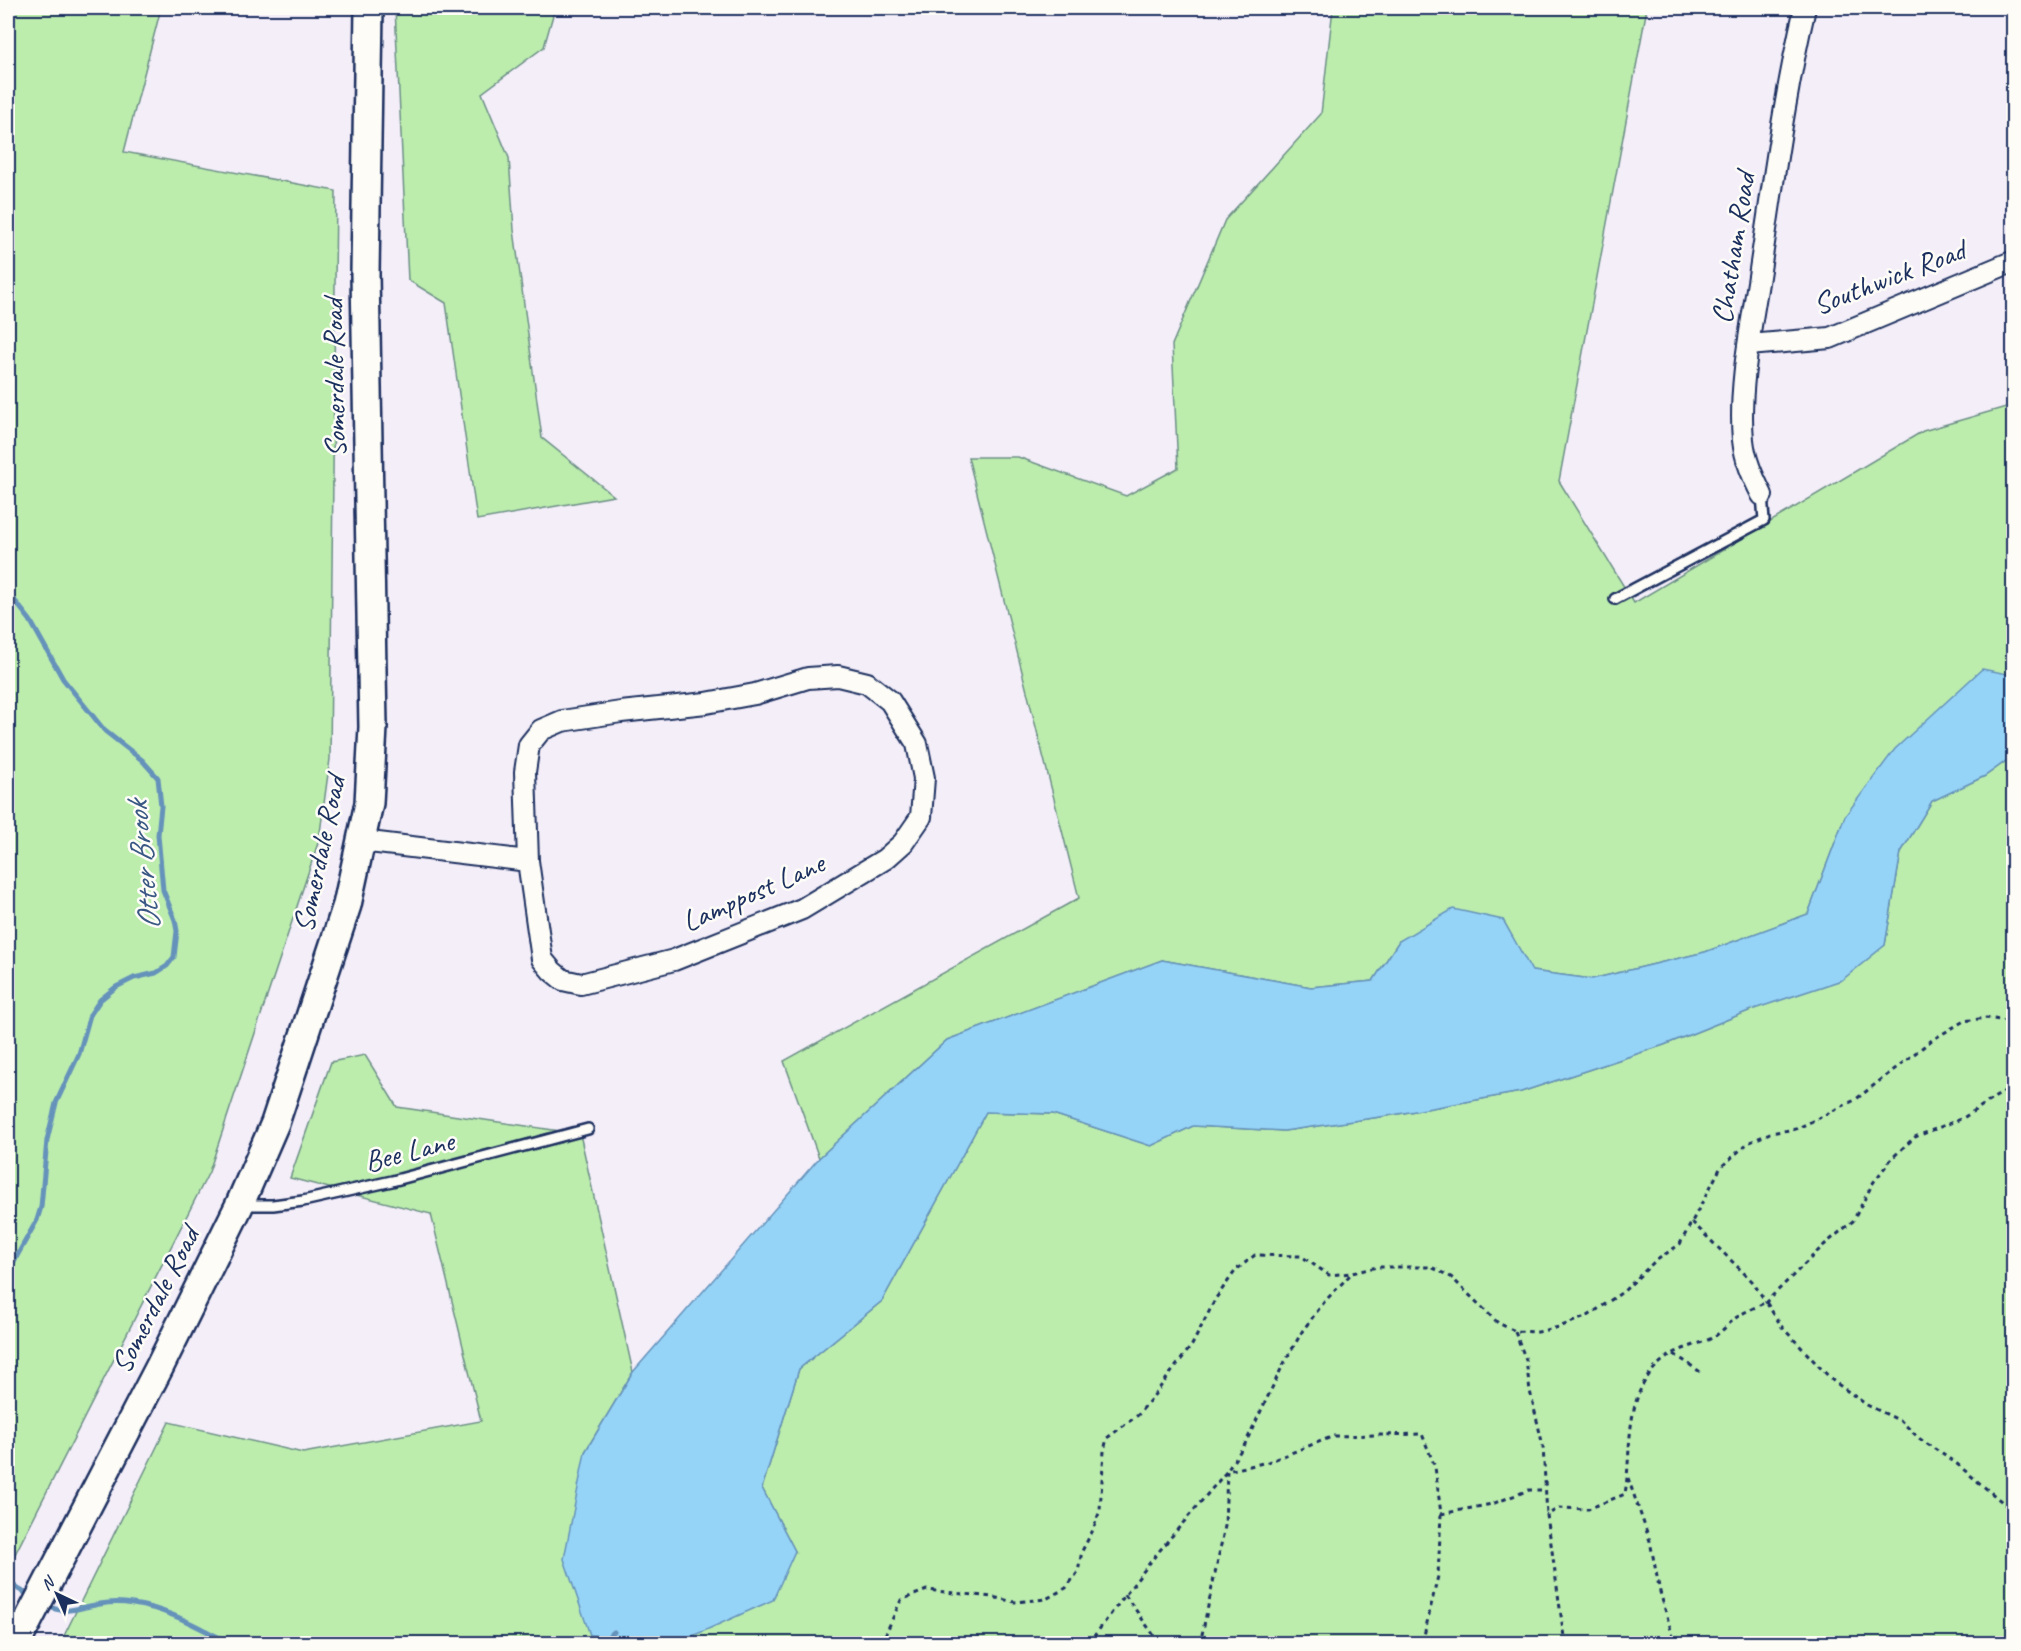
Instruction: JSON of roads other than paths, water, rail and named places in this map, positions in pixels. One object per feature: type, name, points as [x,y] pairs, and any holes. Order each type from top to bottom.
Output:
[{"type":"main road","name":"Somerdale Road","points":[[16,1644],[160,1366],[239,1206],[279,1112],[347,905],[361,841],[369,803],[373,727],[365,274],[369,8]]},
{"type":"street","name":"Chatham Road","points":[[1762,495],[1747,465],[1743,441],[1742,406],[1791,65],[1805,8]]},
{"type":"street","name":"Southwick Road","points":[[1749,345],[1830,338],[2013,261]]},
{"type":"street","name":"Lamppost Lane","points":[[838,676],[867,682],[890,701],[917,744],[924,778],[921,817],[903,843],[885,859],[802,909],[674,960],[581,984],[563,980],[542,959],[528,861],[525,772],[529,745],[541,730],[562,722],[621,712],[706,703],[755,694],[808,678],[838,676]]},
{"type":"street","points":[[361,841],[528,861]]},
{"type":"lane","points":[[1615,599],[1764,520],[1762,495]]},
{"type":"lane","name":"Bee Lane","points":[[239,1206],[303,1201],[392,1181],[588,1130]]},
{"type":"water","points":[[1982,669],[2013,675],[2013,756],[1985,776],[1932,801],[1901,852],[1885,945],[1842,980],[1751,1010],[1664,1045],[1521,1092],[1387,1116],[1284,1131],[1193,1126],[1151,1146],[1053,1114],[986,1112],[882,1301],[799,1369],[762,1488],[795,1551],[773,1600],[677,1643],[590,1635],[564,1559],[585,1452],[633,1372],[819,1158],[947,1040],[1162,960],[1311,987],[1373,981],[1399,941],[1453,909],[1503,920],[1532,971],[1592,979],[1705,952],[1808,914],[1845,816],[1895,749]]},
{"type":"waterway","name":"Otter Brook","points":[[8,592],[30,620],[63,679],[105,731],[142,760],[158,778],[161,806],[158,835],[163,890],[177,931],[174,957],[167,966],[156,973],[134,978],[116,987],[100,1000],[90,1015],[79,1054],[56,1103],[47,1140],[41,1207],[37,1220],[8,1272]]},
{"type":"waterway","points":[[8,1580],[18,1589],[33,1597]]},
{"type":"waterway","points":[[46,1605],[60,1610],[112,1603],[146,1606],[184,1620],[232,1644]]},
{"type":"waterway","points":[[599,1644],[614,1632]]}]
